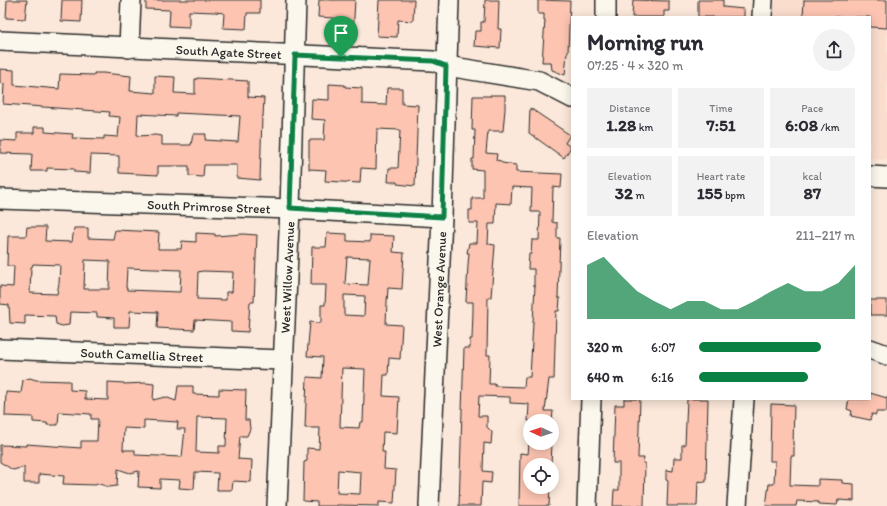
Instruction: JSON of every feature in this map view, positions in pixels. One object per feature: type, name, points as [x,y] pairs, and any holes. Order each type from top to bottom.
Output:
[{"type":"street","points":[[129,48],[131,0]]},
{"type":"street","name":"West Willow Avenue","points":[[277,506],[290,208],[296,0]]},
{"type":"street","name":"West Orange Avenue","points":[[429,506],[442,217],[449,0]]},
{"type":"street","points":[[606,0],[606,16]]},
{"type":"street","points":[[762,16],[763,0]]},
{"type":"street","name":"South Agate Street","points":[[0,41],[433,61],[446,66],[539,81],[571,97]]},
{"type":"street","points":[[871,176],[887,177]]},
{"type":"street","name":"South Primrose Street","points":[[0,199],[290,208],[442,217]]},
{"type":"street","name":"South Camellia Street","points":[[0,349],[283,360]]},
{"type":"street","points":[[871,349],[887,355]]},
{"type":"street","points":[[587,506],[591,400]]},
{"type":"street","points":[[737,506],[744,400]]},
{"type":"shaded area","points":[[773,0],[887,0],[887,160],[871,159],[871,16],[773,16]]},
{"type":"building","points":[[7,0],[27,0],[25,19],[6,18]]},
{"type":"building","points":[[62,0],[82,0],[81,22],[61,21]]},
{"type":"building","points":[[146,0],[260,0],[260,13],[247,13],[246,29],[223,28],[224,13],[215,12],[189,11],[189,27],[169,26],[170,10],[146,9]]},
{"type":"building","points":[[319,0],[355,0],[353,35],[334,34],[334,18],[318,17]]},
{"type":"building","points":[[379,0],[414,0],[413,21],[398,20],[397,37],[377,36]]},
{"type":"building","points":[[485,0],[499,0],[498,29],[501,29],[500,48],[474,46],[475,31],[481,31],[481,22],[484,22]]},
{"type":"building","points":[[538,0],[570,1],[568,53],[565,75],[552,70],[551,62],[542,62],[545,20],[544,14],[538,14]]},
{"type":"building","points":[[633,0],[669,1],[669,11],[664,11],[664,16],[632,16]]},
{"type":"building","points":[[698,0],[723,0],[723,7],[744,9],[744,16],[698,16]]},
{"type":"building","points":[[804,0],[887,0],[887,28],[871,27],[871,16],[803,16]]},
{"type":"building","points":[[0,69],[14,70],[14,85],[59,89],[60,74],[94,75],[94,73],[103,73],[131,76],[130,91],[155,93],[155,76],[175,77],[174,93],[195,94],[195,79],[197,78],[248,81],[248,97],[264,98],[260,180],[237,178],[237,165],[204,165],[203,177],[189,176],[189,166],[158,166],[158,175],[119,173],[119,156],[91,155],[90,173],[74,172],[74,169],[47,168],[47,171],[31,171],[32,154],[0,153],[0,140],[17,141],[17,133],[34,133],[34,127],[45,127],[45,132],[73,134],[72,138],[104,139],[104,136],[118,137],[120,117],[109,116],[110,112],[3,104],[4,84],[0,83]],"holes":[[[176,113],[240,116],[238,142],[205,140],[206,134],[193,134],[191,145],[162,145],[162,136],[137,136],[138,114],[176,116]]]},
{"type":"building","points":[[329,84],[362,88],[362,104],[386,105],[387,88],[402,88],[402,104],[418,105],[415,186],[397,184],[397,182],[388,182],[389,168],[398,168],[400,130],[377,129],[376,169],[361,168],[360,183],[325,181],[326,170],[309,169],[309,140],[324,140],[325,120],[311,119],[312,99],[329,100]]},
{"type":"building","points":[[505,95],[503,131],[488,131],[486,153],[497,154],[496,160],[501,161],[502,163],[516,165],[516,172],[562,174],[561,188],[553,187],[552,222],[557,223],[557,238],[560,238],[558,298],[560,298],[559,311],[556,311],[554,379],[549,379],[545,411],[553,411],[553,414],[528,414],[529,404],[510,403],[510,397],[479,396],[478,416],[487,416],[487,427],[492,432],[491,444],[484,443],[483,471],[492,472],[491,483],[482,482],[481,506],[459,506],[464,348],[470,348],[470,339],[472,339],[473,311],[473,302],[466,302],[469,253],[467,253],[469,243],[477,243],[478,223],[469,223],[469,210],[472,210],[472,198],[483,198],[483,170],[472,169],[472,159],[474,159],[475,130],[472,130],[473,96]],"holes":[[[512,187],[532,188],[531,212],[540,212],[539,240],[532,240],[528,269],[534,269],[535,286],[530,377],[525,377],[524,387],[495,386],[495,384],[489,384],[490,355],[487,355],[488,297],[491,297],[495,245],[488,244],[489,224],[495,224],[496,203],[511,204]]]},
{"type":"building","points":[[530,108],[570,135],[565,143],[571,147],[564,158],[529,133]]},
{"type":"building","points":[[27,227],[46,227],[45,241],[72,242],[74,228],[88,228],[88,238],[113,239],[115,230],[159,232],[158,249],[181,249],[182,241],[196,242],[196,233],[215,234],[215,236],[243,234],[257,235],[254,302],[250,302],[248,332],[231,331],[231,322],[195,320],[194,330],[157,328],[158,312],[130,311],[129,327],[114,327],[114,318],[97,317],[97,313],[70,312],[69,325],[62,326],[56,324],[55,316],[25,315],[25,324],[10,323],[9,305],[0,304],[0,286],[13,287],[14,266],[7,266],[8,236],[26,236]],"holes":[[[85,260],[110,261],[109,289],[84,289]],[[33,264],[60,265],[57,294],[30,293]],[[127,268],[181,270],[180,292],[127,290]],[[198,272],[233,272],[232,292],[226,292],[226,300],[197,299]]]},
{"type":"building","points":[[327,233],[347,234],[347,241],[370,242],[370,235],[394,236],[393,252],[404,253],[402,289],[388,288],[386,324],[402,325],[400,359],[389,358],[388,375],[384,375],[383,396],[399,397],[397,433],[383,432],[382,452],[385,452],[384,469],[396,470],[394,503],[379,502],[379,506],[317,506],[317,502],[303,501],[304,462],[307,461],[307,448],[319,449],[320,428],[305,428],[307,377],[322,378],[323,357],[307,356],[310,322],[321,323],[321,305],[325,305],[326,285],[311,285],[312,247],[326,247]],"holes":[[[347,257],[370,258],[368,285],[345,284]],[[344,295],[365,296],[364,316],[344,315]],[[342,368],[365,369],[363,422],[360,422],[359,428],[340,427]],[[338,470],[361,472],[360,494],[337,493]]]},
{"type":"building","points":[[871,300],[887,300],[887,315],[871,315]]},
{"type":"building","points":[[30,378],[36,380],[70,381],[70,390],[85,391],[85,399],[108,400],[108,382],[124,384],[154,384],[153,400],[165,397],[176,401],[178,386],[193,386],[193,394],[219,395],[219,389],[246,390],[245,420],[249,420],[250,429],[247,436],[240,436],[238,459],[252,460],[251,482],[233,481],[232,490],[217,490],[218,473],[195,472],[194,489],[179,488],[180,480],[160,479],[160,488],[138,487],[139,471],[130,473],[118,469],[117,486],[109,487],[96,483],[96,485],[63,484],[64,476],[39,474],[39,483],[24,483],[24,467],[13,470],[0,462],[0,445],[26,446],[26,444],[81,448],[81,441],[97,441],[98,419],[91,419],[91,414],[59,412],[58,425],[47,425],[47,423],[33,422],[33,417],[5,416],[6,392],[21,393],[23,380]],"holes":[[[197,417],[227,418],[226,446],[219,446],[219,453],[196,452]],[[144,420],[178,422],[177,429],[185,429],[182,457],[135,455],[135,450],[123,450],[124,428],[144,429]]]},
{"type":"building","points":[[871,393],[887,398],[887,412],[876,412],[876,415],[872,414],[870,420],[851,416],[852,411],[847,409],[849,400],[871,400]]},
{"type":"building","points":[[624,400],[640,400],[638,458],[644,458],[643,463],[645,463],[644,506],[613,506],[614,490],[619,490],[619,463],[613,463],[615,405],[624,405]]},
{"type":"building","points":[[687,400],[708,400],[706,482],[698,481],[697,506],[667,506],[668,481],[666,480],[666,470],[673,471],[674,458],[682,458],[682,445],[685,445]]},
{"type":"building","points":[[771,404],[794,405],[794,456],[791,456],[790,485],[818,486],[818,479],[842,480],[842,483],[854,484],[854,501],[838,500],[837,505],[797,501],[796,506],[766,506],[769,484],[774,484],[775,461],[770,461]]},
{"type":"building","points":[[528,450],[552,450],[551,458],[523,458],[523,494],[550,494],[549,506],[519,506],[520,453],[528,454]]},
{"type":"route","points":[[295,55],[341,57],[433,61],[446,66],[442,217],[290,208],[295,55]]}]
